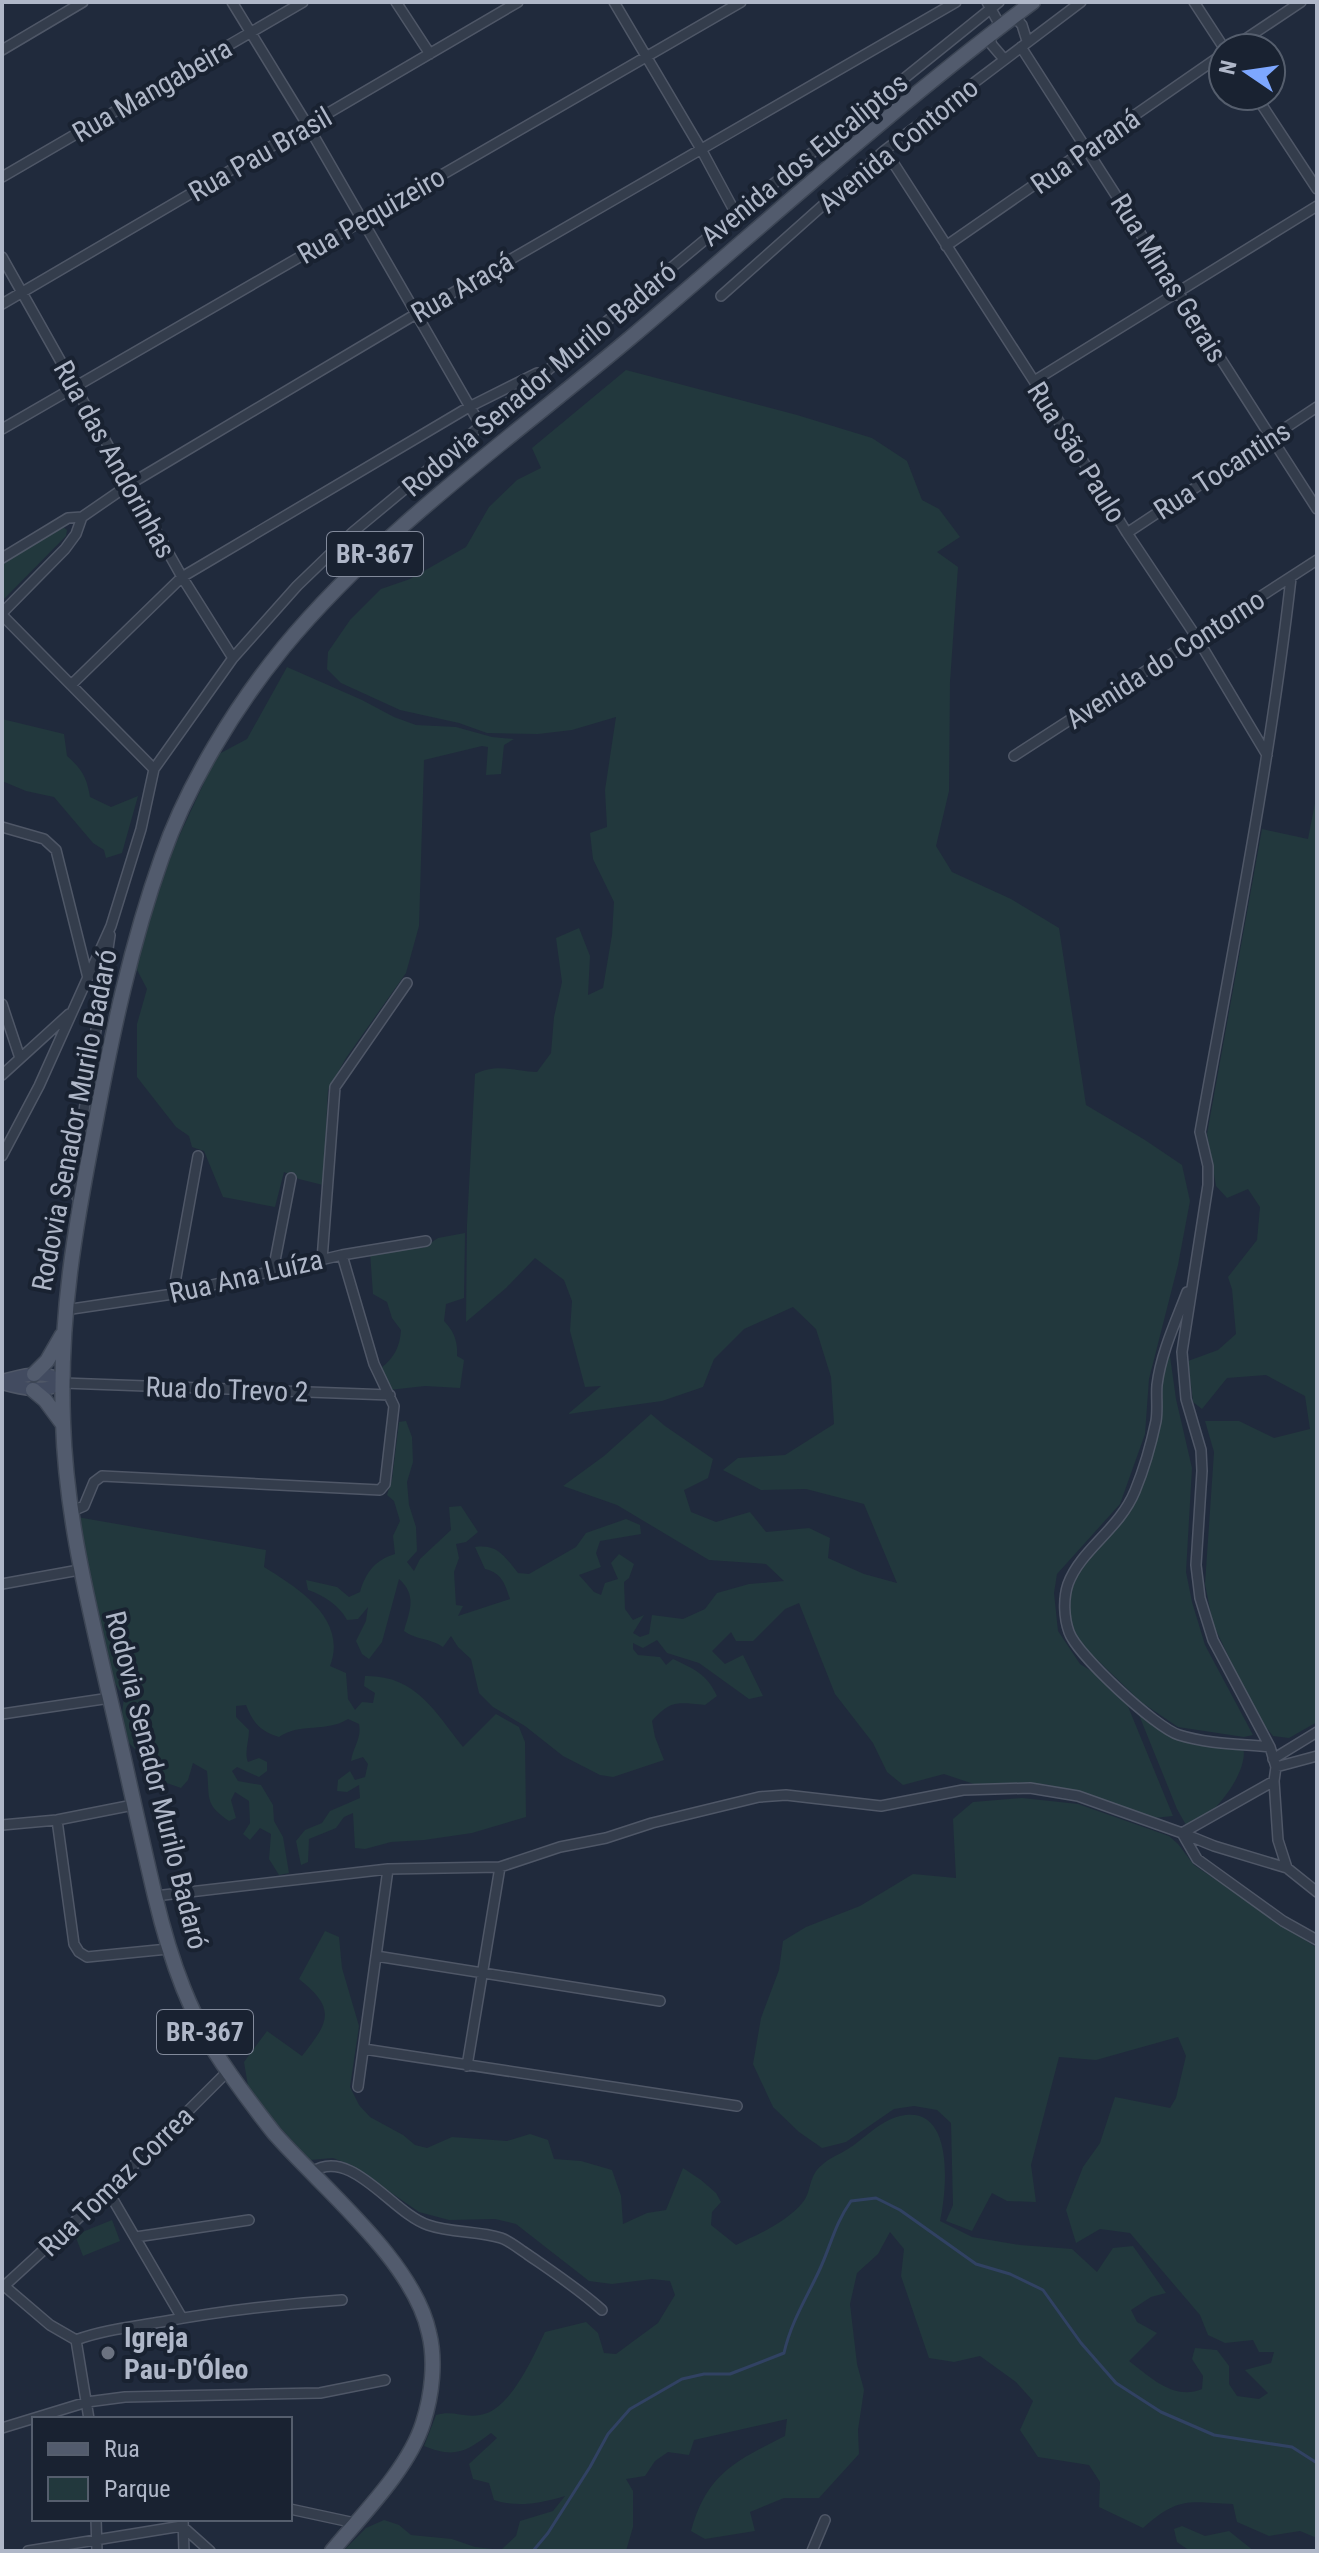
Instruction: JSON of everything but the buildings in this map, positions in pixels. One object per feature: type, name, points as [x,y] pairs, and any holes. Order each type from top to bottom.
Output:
[{"type":"main road","name":"Rodovia Senador Murilo Badaró","points":[[332,2551],[400,2465],[422,2426],[430,2401],[432,2369],[429,2332],[416,2297],[382,2248],[274,2133],[228,2071],[189,2005],[168,1949],[133,1805],[79,1570],[70,1512],[63,1423],[65,1310],[78,1213],[129,960],[163,852],[201,772],[237,711],[281,650],[321,605],[405,525],[1033,2]]},
{"type":"main road","points":[[34,1374],[47,1361],[64,1332]]},
{"type":"main road","points":[[33,1390],[63,1423]]},
{"type":"street","points":[[2,50],[83,2]]},
{"type":"street","points":[[232,2],[308,126],[481,426]]},
{"type":"street","name":"Rua Mangabeira","points":[[2,177],[303,2]]},
{"type":"street","points":[[396,2],[430,54]]},
{"type":"street","name":"Rua Pau Brasil","points":[[2,304],[518,2]]},
{"type":"street","points":[[614,2],[736,214]]},
{"type":"street","name":"Rua Pequizeiro","points":[[2,429],[741,2]]},
{"type":"street","name":"Rua Araçá","points":[[2,614],[65,549],[76,534],[82,517],[130,484],[416,314],[956,2]]},
{"type":"street","name":"Avenida Contorno","points":[[721,296],[885,150],[1081,2]]},
{"type":"street","points":[[1194,2],[1214,32]]},
{"type":"street","points":[[1256,32],[1301,2]]},
{"type":"street","points":[[992,4],[995,31],[992,45],[1004,59]]},
{"type":"street","name":"Avenida dos Eucaliptos","points":[[2,1156],[39,1086],[111,926],[141,829],[154,769],[233,658],[297,586],[353,532],[992,4]]},
{"type":"street","name":"Rua Minas Gerais","points":[[1014,16],[1022,25],[1024,44],[1088,150],[1317,509]]},
{"type":"street","name":"Rua Paraná","points":[[946,246],[1207,65]]},
{"type":"street","points":[[1266,112],[1317,189]]},
{"type":"street","name":"Rua São Paulo","points":[[885,150],[1034,381],[1127,533],[1197,638],[1267,755]]},
{"type":"street","points":[[1034,381],[1317,206]]},
{"type":"street","name":"Rua das Andorinhas","points":[[2,257],[182,577],[233,658]]},
{"type":"street","points":[[71,685],[182,577],[469,407],[551,366]]},
{"type":"street","name":"Rua Tocantins","points":[[1127,533],[1317,407]]},
{"type":"street","points":[[2,558],[68,518],[82,517]]},
{"type":"street","name":"Avenida do Contorno","points":[[1014,756],[1317,560]]},
{"type":"street","points":[[1287,1868],[1278,1840],[1274,1763],[1270,1747],[1213,1640],[1200,1598],[1196,1565],[1201,1450],[1182,1376],[1182,1352],[1208,1176],[1200,1132],[1267,755],[1291,578]]},
{"type":"street","points":[[2,614],[154,769]]},
{"type":"street","points":[[2,827],[44,839],[56,850],[88,978]]},
{"type":"street","points":[[78,1213],[76,1183],[79,1145],[106,978],[111,926]]},
{"type":"street","points":[[322,1260],[333,1094],[338,1081],[407,983]]},
{"type":"street","points":[[2,1004],[20,1058]]},
{"type":"street","points":[[2,1075],[71,1012]]},
{"type":"street","points":[[173,1294],[198,1156]]},
{"type":"street","points":[[273,1271],[291,1178]]},
{"type":"street","name":"Rua Ana Luíza","points":[[65,1310],[173,1294],[342,1255],[426,1241]]},
{"type":"street","points":[[70,1512],[84,1506],[94,1482],[102,1476],[380,1490],[385,1484],[394,1416],[390,1395],[374,1364],[342,1255]]},
{"type":"street","points":[[1193,1275],[1160,1371],[1156,1419],[1134,1495],[1111,1531],[1077,1565],[1064,1604],[1069,1633],[1081,1652],[1150,1717],[1176,1734],[1207,1741],[1270,1747]]},
{"type":"street","points":[[2,1382],[34,1374],[50,1375],[63,1383]]},
{"type":"street","points":[[2,1382],[33,1390],[45,1390],[63,1383]]},
{"type":"street","name":"Rua do Trevo 2","points":[[63,1383],[390,1395]]},
{"type":"street","points":[[2,1584],[79,1570]]},
{"type":"street","points":[[2,1714],[110,1698]]},
{"type":"street","points":[[1274,1763],[1317,1732]]},
{"type":"street","points":[[1274,1763],[1317,1756]]},
{"type":"street","points":[[1182,1833],[1274,1781]]},
{"type":"street","points":[[155,1896],[388,1869],[500,1867],[560,1847],[606,1838],[759,1797],[786,1795],[881,1806],[963,1790],[1030,1788],[1078,1796],[1214,1846],[1287,1868],[1317,1892]]},
{"type":"street","points":[[2,1825],[57,1820],[133,1805]]},
{"type":"street","points":[[57,1820],[74,1944],[79,1952],[87,1957],[168,1949]]},
{"type":"street","points":[[1182,1833],[1197,1859],[1283,1921],[1317,1940]]},
{"type":"street","points":[[467,2066],[500,1867]]},
{"type":"street","points":[[358,2087],[388,1869]]},
{"type":"street","points":[[376,1956],[660,2001]]},
{"type":"street","points":[[364,2049],[737,2106]]},
{"type":"street","name":"Rua Tomaz Correa","points":[[3,2286],[108,2191],[228,2071]]},
{"type":"street","points":[[312,2172],[321,2165],[332,2164],[355,2173],[401,2210],[426,2225],[504,2238],[577,2288],[602,2310]]},
{"type":"street","points":[[108,2191],[182,2318]]},
{"type":"street","points":[[136,2237],[249,2220]]},
{"type":"street","points":[[3,2286],[50,2325],[76,2340],[96,2333],[182,2318],[292,2303],[342,2300]]},
{"type":"street","points":[[76,2340],[89,2417]]},
{"type":"street","points":[[38,2417],[87,2402],[147,2397],[320,2393],[385,2380]]},
{"type":"street","points":[[2,2428],[32,2419]]},
{"type":"street","points":[[292,2509],[355,2523]]},
{"type":"street","points":[[812,2551],[825,2520]]},
{"type":"street","points":[[96,2521],[97,2551]]},
{"type":"street","points":[[28,2551],[183,2523]]},
{"type":"street","points":[[183,2523],[184,2551]]},
{"type":"street","points":[[183,2523],[210,2551]]},
{"type":"green space","points":[[626,370],[872,438],[907,461],[922,500],[939,509],[960,537],[937,552],[958,567],[950,682],[949,791],[936,846],[952,872],[1011,899],[1059,928],[1086,1105],[1182,1165],[1190,1201],[1178,1265],[1149,1379],[1145,1434],[1120,1504],[1057,1574],[1054,1593],[1058,1631],[1080,1664],[1103,1678],[1127,1704],[1173,1816],[1154,1818],[1085,1793],[1044,1784],[974,1784],[944,1774],[903,1785],[887,1772],[873,1743],[835,1694],[799,1603],[785,1609],[753,1641],[736,1641],[731,1632],[712,1651],[725,1664],[743,1655],[763,1696],[749,1699],[699,1663],[667,1653],[657,1640],[643,1648],[633,1643],[638,1655],[660,1657],[666,1665],[673,1659],[694,1669],[709,1682],[717,1696],[705,1705],[681,1703],[665,1709],[652,1721],[664,1760],[613,1777],[600,1775],[563,1756],[525,1726],[493,1707],[479,1693],[471,1659],[451,1636],[443,1647],[404,1631],[410,1597],[399,1579],[382,1642],[369,1659],[362,1654],[356,1641],[366,1621],[368,1607],[358,1619],[347,1620],[330,1601],[308,1590],[306,1580],[337,1587],[349,1597],[360,1592],[365,1578],[377,1563],[395,1554],[393,1536],[400,1521],[394,1501],[387,1495],[399,1422],[406,1421],[412,1437],[413,1462],[407,1482],[409,1505],[416,1527],[417,1551],[407,1562],[414,1571],[420,1559],[451,1530],[449,1507],[461,1506],[478,1532],[466,1542],[456,1544],[459,1558],[454,1572],[456,1605],[463,1606],[458,1616],[510,1599],[502,1580],[485,1569],[475,1547],[495,1549],[518,1573],[529,1574],[576,1547],[586,1533],[626,1519],[640,1525],[641,1534],[600,1541],[596,1553],[601,1567],[579,1575],[594,1592],[601,1595],[605,1583],[618,1579],[611,1563],[619,1554],[634,1564],[629,1578],[624,1582],[625,1609],[633,1620],[644,1615],[633,1633],[640,1637],[649,1634],[652,1615],[683,1619],[705,1609],[717,1593],[749,1584],[784,1581],[766,1564],[709,1560],[617,1505],[563,1486],[604,1456],[651,1414],[713,1459],[708,1478],[684,1490],[691,1512],[716,1522],[750,1512],[766,1532],[809,1528],[830,1538],[828,1558],[864,1574],[897,1583],[864,1504],[806,1489],[761,1490],[723,1470],[738,1458],[785,1455],[834,1424],[831,1377],[816,1329],[793,1307],[744,1329],[714,1359],[703,1387],[662,1401],[568,1414],[601,1386],[585,1387],[570,1331],[572,1301],[564,1280],[535,1258],[466,1322],[467,1224],[475,1074],[498,1068],[537,1072],[551,1053],[554,1017],[562,982],[556,938],[579,928],[590,956],[588,995],[603,988],[614,902],[593,859],[590,833],[607,827],[605,790],[616,717],[572,730],[538,734],[487,733],[459,723],[400,710],[341,683],[327,669],[328,652],[350,620],[381,589],[410,579],[466,547],[489,507],[517,480],[541,468],[532,448]]},
{"type":"green space","points":[[62,526],[67,530],[66,536],[2,601],[2,562]]},
{"type":"green space","points":[[287,667],[416,725],[456,727],[492,737],[514,739],[504,745],[501,774],[486,775],[488,747],[424,760],[419,926],[406,973],[346,1058],[328,1090],[323,1185],[284,1172],[275,1207],[223,1197],[204,1151],[192,1147],[189,1136],[176,1127],[137,1077],[137,1024],[147,989],[134,964],[174,847],[217,755],[247,739]]},
{"type":"green space","points":[[2,719],[64,734],[67,756],[83,774],[90,797],[111,807],[138,796],[122,853],[106,858],[104,850],[93,843],[54,797],[26,791],[2,781]]},
{"type":"green space","points":[[1317,793],[1317,1722],[1289,1738],[1273,1736],[1257,1716],[1213,1624],[1205,1584],[1214,1452],[1205,1421],[1239,1421],[1274,1438],[1310,1429],[1305,1396],[1266,1375],[1227,1378],[1202,1409],[1193,1402],[1188,1361],[1218,1350],[1236,1334],[1228,1277],[1257,1240],[1260,1207],[1248,1189],[1227,1198],[1216,1186],[1207,1134],[1262,829],[1308,839]]},
{"type":"green space","points":[[465,1233],[464,1298],[446,1304],[444,1321],[455,1337],[457,1356],[464,1360],[460,1388],[425,1386],[389,1390],[381,1368],[396,1352],[401,1330],[392,1318],[387,1302],[373,1294],[370,1252],[409,1245],[423,1248],[438,1238]]},
{"type":"green space","points":[[1169,1349],[1176,1399],[1192,1468],[1186,1572],[1205,1645],[1253,1735],[1244,1737],[1178,1727],[1141,1702],[1084,1647],[1073,1631],[1067,1604],[1080,1567],[1113,1532],[1138,1494]]},
{"type":"green space","points":[[77,1517],[266,1550],[264,1567],[305,1595],[326,1620],[334,1649],[330,1666],[346,1673],[348,1699],[355,1710],[362,1702],[373,1703],[375,1693],[364,1686],[365,1676],[383,1677],[398,1682],[423,1698],[463,1747],[496,1714],[519,1727],[525,1742],[526,1817],[472,1833],[391,1842],[365,1849],[355,1848],[353,1813],[344,1817],[336,1828],[309,1839],[308,1862],[301,1865],[296,1841],[305,1830],[322,1823],[330,1811],[360,1798],[359,1785],[347,1792],[337,1791],[338,1780],[350,1771],[355,1780],[365,1777],[368,1764],[363,1757],[351,1761],[359,1724],[348,1719],[331,1726],[287,1732],[279,1737],[258,1726],[246,1705],[236,1706],[236,1717],[249,1730],[248,1762],[259,1758],[267,1762],[267,1771],[259,1777],[237,1767],[232,1771],[238,1781],[261,1785],[273,1805],[274,1821],[283,1837],[289,1873],[279,1875],[269,1859],[271,1834],[260,1828],[250,1840],[243,1834],[250,1823],[249,1801],[235,1792],[231,1800],[236,1818],[229,1821],[212,1805],[207,1771],[193,1763],[188,1780],[181,1788],[144,1775],[139,1753],[126,1740],[121,1720],[124,1698],[110,1675]]},
{"type":"green space","points":[[1137,1710],[1160,1728],[1243,1746],[1244,1755],[1238,1775],[1219,1804],[1204,1818],[1186,1825]]},
{"type":"green space","points":[[1022,1798],[1078,1804],[1169,1836],[1194,1865],[1317,1948],[1317,2538],[1300,2531],[1269,2536],[1237,2522],[1233,2504],[1185,2503],[1166,2510],[1143,2528],[1099,2507],[1100,2482],[1089,2465],[1038,2457],[1020,2430],[1033,2401],[1016,2382],[980,2356],[954,2362],[929,2358],[901,2276],[904,2249],[890,2232],[878,2254],[857,2273],[850,2304],[857,2364],[864,2390],[858,2430],[859,2454],[819,2498],[784,2498],[750,2512],[755,2531],[705,2539],[691,2531],[698,2511],[715,2482],[738,2462],[785,2436],[787,2419],[694,2440],[689,2455],[668,2452],[655,2461],[645,2476],[626,2479],[633,2491],[633,2527],[626,2551],[343,2551],[366,2528],[384,2520],[399,2525],[411,2535],[452,2539],[475,2547],[501,2550],[516,2536],[520,2521],[553,2511],[565,2496],[530,2504],[512,2504],[494,2500],[489,2483],[473,2479],[469,2464],[497,2438],[491,2433],[460,2451],[444,2452],[424,2446],[436,2415],[480,2415],[501,2404],[519,2381],[545,2332],[586,2322],[598,2333],[604,2353],[616,2354],[658,2323],[675,2295],[670,2281],[652,2279],[612,2284],[589,2281],[516,2224],[495,2219],[449,2220],[419,2212],[351,2165],[333,2158],[310,2160],[266,2112],[248,2086],[244,2062],[267,2031],[302,2056],[318,2034],[323,2025],[324,2008],[299,1979],[325,1931],[339,1937],[342,1968],[359,2026],[350,2087],[359,2105],[370,2117],[415,2145],[427,2148],[452,2137],[507,2141],[530,2134],[548,2140],[554,2159],[581,2161],[612,2170],[621,2196],[623,2224],[647,2213],[666,2210],[683,2168],[716,2193],[721,2202],[712,2212],[711,2225],[736,2245],[789,2216],[806,2198],[814,2174],[828,2160],[886,2121],[900,2116],[918,2116],[930,2123],[939,2135],[943,2152],[945,2171],[940,2221],[972,2237],[1072,2249],[1097,2272],[1113,2248],[1133,2246],[1166,2293],[1151,2297],[1131,2310],[1137,2322],[1157,2333],[1129,2361],[1163,2386],[1192,2392],[1202,2389],[1203,2376],[1192,2359],[1195,2348],[1217,2350],[1229,2366],[1229,2384],[1237,2396],[1259,2399],[1268,2393],[1245,2370],[1271,2363],[1274,2352],[1259,2352],[1253,2340],[1225,2343],[1208,2335],[1200,2315],[1130,2233],[1100,2229],[1076,2243],[1066,2210],[1083,2167],[1100,2143],[1115,2097],[1170,2108],[1176,2098],[1186,2056],[1178,2037],[1096,2060],[1059,2057],[1031,2165],[1036,2202],[1007,2201],[992,2193],[972,2231],[946,2221],[953,2205],[951,2123],[937,2110],[914,2106],[894,2109],[846,2142],[822,2148],[799,2132],[773,2107],[753,2064],[761,2018],[779,1970],[783,1941],[806,1927],[860,1906],[913,1874],[956,1878],[953,1819],[973,1802]]},
{"type":"green space","points":[[112,2220],[120,2241],[83,2256],[75,2235]]},
{"type":"green space","points":[[1182,2526],[1205,2536],[1229,2531],[1254,2551],[1190,2551],[1177,2542],[1174,2529]]},
{"type":"waterway","points":[[533,2551],[548,2533],[608,2434],[630,2409],[682,2379],[704,2374],[730,2374],[784,2353],[795,2321],[845,2210],[851,2201],[876,2198],[900,2210],[976,2264],[1010,2274],[1043,2290],[1081,2343],[1116,2383],[1161,2412],[1214,2435],[1292,2447],[1317,2463]]},
{"type":"place","name":"Igreja Pau-D'Óleo","points":[[108,2353]]}]
